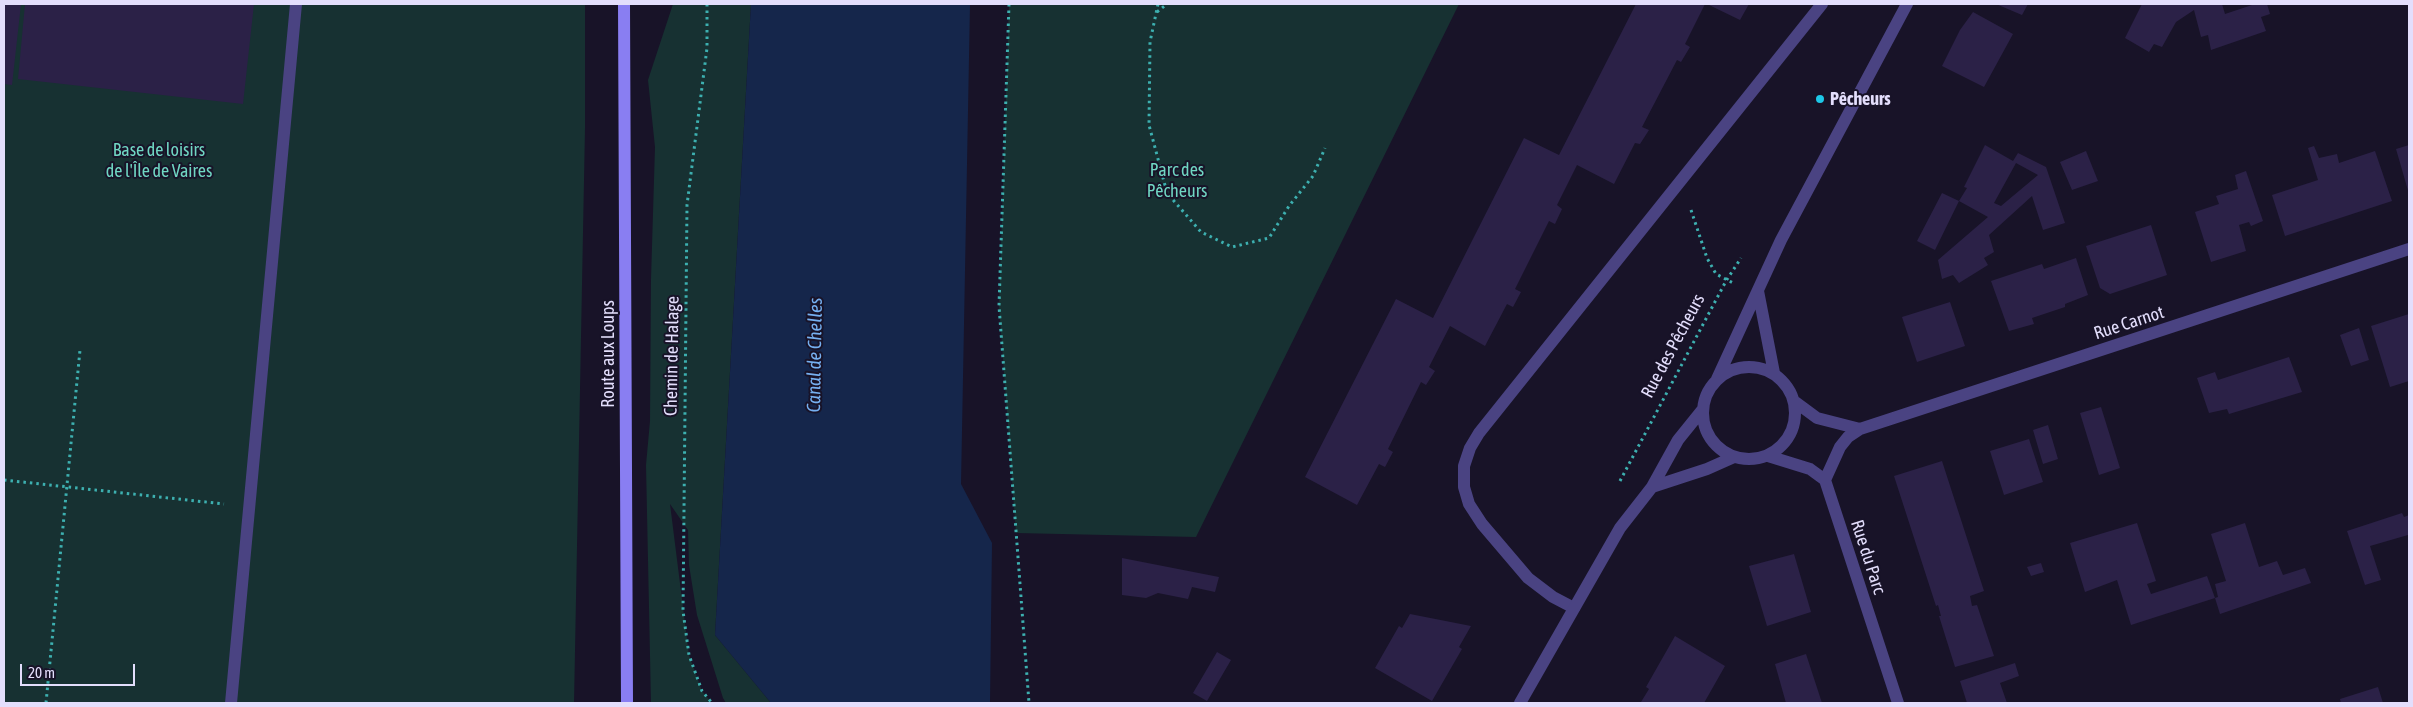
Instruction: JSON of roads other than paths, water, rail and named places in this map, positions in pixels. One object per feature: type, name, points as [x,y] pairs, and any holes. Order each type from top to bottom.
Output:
[{"type":"street","points":[[231,703],[296,4]]},
{"type":"street","name":"Route aux Loups","points":[[624,4],[627,703]]},
{"type":"street","points":[[1574,608],[1552,597],[1528,578],[1482,524],[1469,504],[1464,487],[1464,466],[1470,448],[1479,433],[1822,4]]},
{"type":"street","points":[[1717,379],[1726,372],[1738,367],[1763,368],[1774,373],[1790,390],[1794,401],[1796,418],[1791,433],[1782,446],[1768,456],[1745,460],[1720,450],[1710,438],[1704,424],[1703,408],[1707,393],[1717,379],[1782,240],[1907,4]]},
{"type":"street","name":"Rue Carnot","points":[[1825,480],[1840,447],[1848,437],[1860,430],[2409,249]]},
{"type":"street","points":[[1758,291],[1774,373]]},
{"type":"street","points":[[1794,401],[1817,418],[1860,430]]},
{"type":"street","points":[[1520,703],[1620,528],[1636,505],[1652,487],[1678,440],[1703,408]]},
{"type":"street","points":[[1768,456],[1810,469],[1825,480]]},
{"type":"street","points":[[1652,487],[1734,457]]},
{"type":"street","name":"Rue du Parc","points":[[1825,480],[1898,703]]},
{"type":"water","name":"Canal de Chelles","points":[[751,4],[970,4],[961,484],[992,543],[990,703],[771,703],[715,635]]},
{"type":"place","name":"Pêcheurs","points":[[1820,99]]},
{"type":"park label","name":"Base de loisirs de l'Île de Vaires","points":[[159,160]]},
{"type":"park label","name":"Parc des Pêcheurs","points":[[1177,180]]}]
